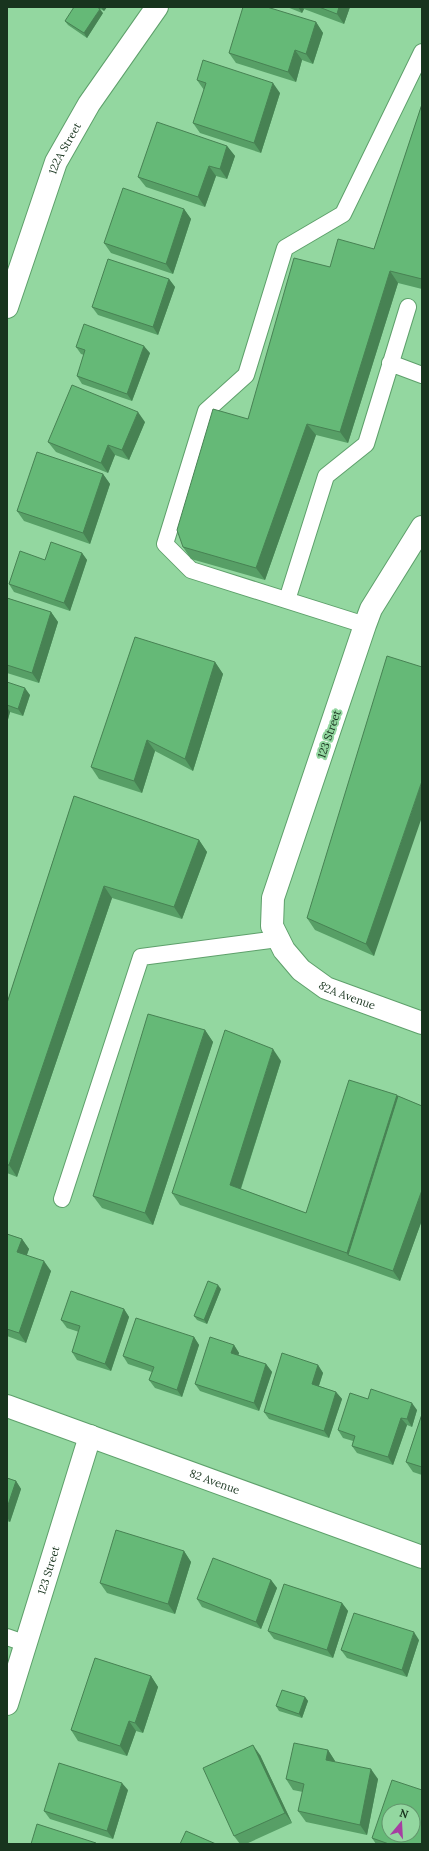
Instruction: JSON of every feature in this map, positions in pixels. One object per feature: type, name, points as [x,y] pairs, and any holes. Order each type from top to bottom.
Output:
[{"type":"street","name":"122A Street","points":[[7,307],[12,273],[56,162],[89,104],[157,7]]},
{"type":"street","name":"123 Street","points":[[281,944],[272,926],[273,898],[365,625],[371,609],[422,527]]},
{"type":"street","name":"82A Avenue","points":[[281,944],[300,970],[326,988],[422,1023]]},
{"type":"street","name":"82 Avenue","points":[[7,1406],[422,1557]]},
{"type":"street","name":"123 Street","points":[[7,1704],[17,1640],[90,1436]]},
{"type":"lane","points":[[365,625],[191,570],[165,544],[206,411],[246,375],[285,248],[343,214],[422,52]]},
{"type":"lane","points":[[287,600],[326,476],[366,444],[408,307]]},
{"type":"lane","points":[[390,363],[422,375]]},
{"type":"lane","points":[[62,1200],[141,957],[281,944]]},
{"type":"building","points":[[74,7],[97,7],[100,9],[84,33],[65,21]]},
{"type":"building","points":[[243,7],[267,7],[316,22],[306,54],[295,50],[288,72],[229,53]]},
{"type":"building","points":[[319,7],[339,7],[337,14]]},
{"type":"building","points":[[203,60],[273,83],[254,143],[193,123],[206,83],[197,80]]},
{"type":"building","points":[[422,104],[422,279],[390,271],[340,432],[307,424],[256,568],[183,547],[177,530],[213,409],[248,419],[294,258],[330,267],[338,239],[374,249]]},
{"type":"building","points":[[157,122],[227,146],[220,169],[209,166],[198,197],[138,177]]},
{"type":"building","points":[[123,188],[184,209],[166,264],[104,243]]},
{"type":"building","points":[[108,259],[169,279],[153,327],[92,307]]},
{"type":"building","points":[[84,324],[144,346],[127,394],[77,376],[85,350],[76,347]]},
{"type":"building","points":[[72,385],[138,412],[122,450],[108,445],[101,463],[48,442]]},
{"type":"building","points":[[37,452],[103,474],[83,533],[17,511]]},
{"type":"building","points":[[51,542],[82,553],[64,603],[9,584],[20,551],[45,560]]},
{"type":"building","points":[[7,598],[51,612],[32,673],[7,665]]},
{"type":"building","points":[[135,637],[215,662],[185,759],[147,740],[134,781],[91,767]]},
{"type":"building","points":[[387,656],[422,667],[422,781],[366,944],[307,918]]},
{"type":"building","points":[[7,682],[25,688],[18,709],[7,705]]},
{"type":"building","points":[[74,796],[199,840],[174,907],[104,886],[9,1165],[7,1165],[7,1003]]},
{"type":"building","points":[[148,1014],[205,1030],[145,1213],[93,1196]]},
{"type":"building","points":[[225,1030],[273,1049],[230,1185],[306,1213],[349,1080],[397,1095],[347,1253],[172,1193]]},
{"type":"building","points":[[398,1096],[422,1106],[422,1190],[393,1271],[348,1255]]},
{"type":"building","points":[[7,1234],[22,1239],[17,1252],[44,1261],[19,1333],[7,1329]]},
{"type":"building","points":[[208,1281],[218,1285],[204,1320],[194,1316]]},
{"type":"building","points":[[71,1291],[124,1309],[105,1364],[72,1352],[80,1326],[61,1320]]},
{"type":"building","points":[[136,1318],[194,1337],[177,1390],[149,1380],[154,1367],[123,1356]]},
{"type":"building","points":[[210,1337],[234,1345],[231,1353],[266,1364],[254,1403],[195,1384]]},
{"type":"building","points":[[282,1353],[318,1365],[312,1384],[336,1392],[324,1431],[264,1412]]},
{"type":"building","points":[[371,1389],[412,1403],[407,1419],[401,1418],[388,1457],[352,1446],[355,1436],[338,1430],[350,1393],[368,1399]]},
{"type":"building","points":[[422,1414],[422,1467],[406,1462]]},
{"type":"building","points":[[7,1478],[16,1481],[7,1508]]},
{"type":"building","points":[[116,1530],[184,1551],[168,1604],[100,1583]]},
{"type":"building","points":[[213,1558],[271,1580],[256,1622],[197,1599]]},
{"type":"building","points":[[284,1584],[342,1603],[327,1650],[268,1631]]},
{"type":"building","points":[[354,1613],[414,1632],[402,1670],[341,1650]]},
{"type":"building","points":[[95,1658],[151,1676],[135,1723],[129,1721],[120,1746],[71,1730]]},
{"type":"building","points":[[282,1690],[305,1697],[299,1714],[276,1706]]},
{"type":"building","points":[[294,1743],[328,1750],[326,1760],[371,1769],[360,1825],[298,1811],[304,1784],[286,1779]]},
{"type":"building","points":[[253,1745],[285,1813],[234,1836],[203,1768]]},
{"type":"building","points":[[59,1763],[122,1783],[107,1831],[44,1811]]},
{"type":"building","points":[[392,1780],[422,1790],[422,1844],[386,1843],[421,1843],[421,1803],[384,1803]]},
{"type":"building","points":[[381,1812],[381,1841],[372,1838]]},
{"type":"building","points":[[37,1824],[96,1843],[31,1844]]},
{"type":"building","points":[[186,1831],[216,1844],[180,1844]]}]
